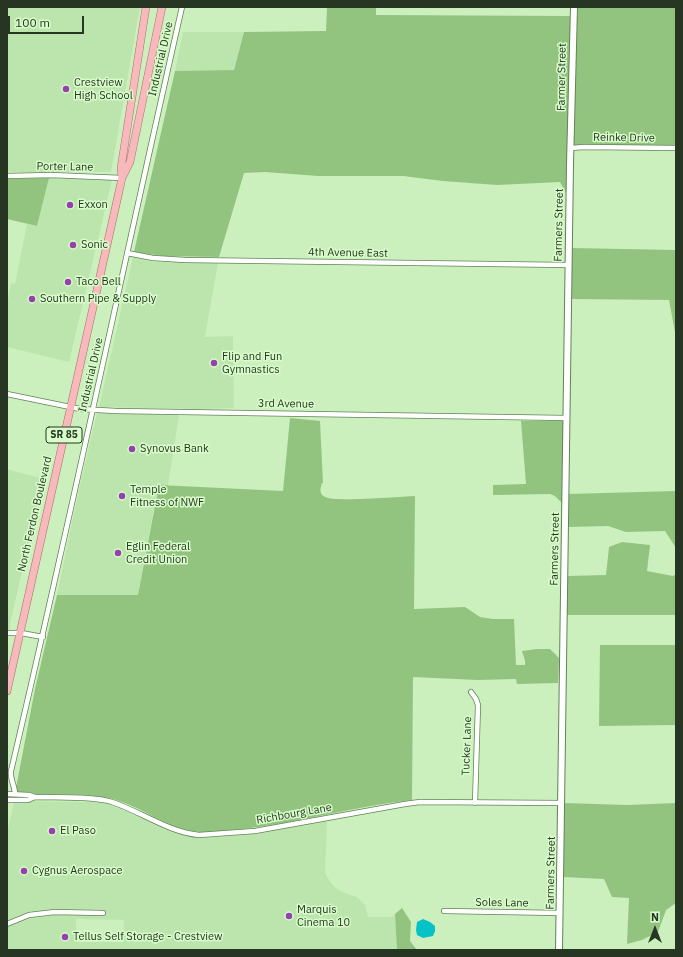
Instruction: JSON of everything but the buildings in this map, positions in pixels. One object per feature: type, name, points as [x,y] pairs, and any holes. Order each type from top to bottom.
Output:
[{"type":"main road","name":"North Ferdon Boulevard","points":[[122,178],[121,168],[146,7]]},
{"type":"main road","name":"North Ferdon Boulevard","points":[[7,691],[122,178],[130,162],[162,7]]},
{"type":"street","name":"Industrial Drive","points":[[15,794],[10,777],[11,772],[43,637],[182,7]]},
{"type":"street","name":"Farmer Street","points":[[571,148],[574,7]]},
{"type":"street","name":"Reinke Drive","points":[[571,148],[676,148]]},
{"type":"street","name":"Farmers Street","points":[[559,950],[571,148]]},
{"type":"street","name":"Porter Lane","points":[[7,176],[58,175],[122,178]]},
{"type":"street","name":"4th Avenue East","points":[[127,253],[153,258],[185,260],[569,265]]},
{"type":"street","name":"3rd Avenue","points":[[7,394],[92,410],[567,418]]},
{"type":"street","points":[[7,633],[20,633],[43,637]]},
{"type":"street","name":"Tucker Lane","points":[[471,692],[476,699],[478,709],[475,803]]},
{"type":"street","name":"Richbourg Lane","points":[[7,794],[29,794],[35,797],[108,801],[182,832],[204,835],[255,831],[420,802],[562,803]]},
{"type":"street","name":"Richbourg Lane","points":[[7,800],[28,800],[35,797]]},
{"type":"street","name":"Soles Lane","points":[[444,911],[560,913]]},
{"type":"street","points":[[7,924],[29,915],[55,912],[103,913]]},
{"type":"shaded area","name":"Crestview High School","points":[[7,7],[140,7],[111,172],[7,172]]},
{"type":"shaded area","points":[[327,7],[376,7],[376,15],[571,16],[567,193],[560,182],[497,185],[403,176],[318,176],[265,172],[244,173],[219,257],[164,256],[134,252],[175,71],[234,70],[244,32],[326,31]]},
{"type":"shaded area","points":[[578,7],[676,7],[676,145],[574,145],[576,17],[578,16]]},
{"type":"shaded area","points":[[183,32],[244,32],[234,70],[175,71]]},
{"type":"shaded area","points":[[49,178],[112,180],[69,362],[7,347],[7,305],[11,283],[15,284],[27,224],[37,226]]},
{"type":"shaded area","points":[[49,178],[37,226],[7,219],[7,179]]},
{"type":"shaded area","points":[[572,248],[676,250],[676,344],[669,300],[571,299]]},
{"type":"shaded area","points":[[133,257],[154,262],[218,263],[205,337],[233,336],[234,408],[197,409],[99,407]]},
{"type":"shaded area","points":[[97,413],[179,415],[168,486],[158,485],[138,595],[57,595],[79,489]]},
{"type":"shaded area","points":[[290,418],[320,421],[323,483],[320,491],[325,497],[353,499],[415,496],[414,609],[465,607],[480,617],[493,619],[514,619],[516,665],[525,665],[522,651],[550,649],[559,658],[558,683],[517,684],[516,679],[477,680],[413,677],[412,800],[369,806],[285,823],[221,831],[200,832],[176,827],[121,801],[109,798],[86,795],[15,793],[35,689],[57,595],[138,595],[159,485],[283,491]]},
{"type":"shaded area","points":[[521,421],[564,421],[563,504],[555,496],[550,494],[493,495],[493,485],[526,484]]},
{"type":"shaded area","points":[[7,469],[44,479],[10,623],[10,630],[7,630]]},
{"type":"shaded area","points":[[676,491],[676,548],[665,531],[626,532],[608,526],[568,527],[568,494]]},
{"type":"shaded area","points":[[622,542],[650,545],[647,571],[673,576],[676,574],[676,615],[567,615],[567,576],[606,575],[609,547]]},
{"type":"shaded area","points":[[600,645],[676,645],[676,725],[599,726]]},
{"type":"shaded area","points":[[14,801],[93,802],[108,804],[168,830],[190,837],[199,838],[255,834],[327,820],[325,873],[337,889],[357,897],[365,905],[368,917],[392,917],[395,914],[397,950],[7,950],[7,927],[25,919],[55,915],[105,915],[105,910],[55,909],[28,912],[7,921],[7,834]],"holes":[[[76,919],[124,920],[123,942],[76,942]]]},
{"type":"shaded area","points":[[564,803],[627,805],[676,803],[676,903],[666,910],[658,932],[642,940],[627,944],[629,898],[612,897],[604,879],[563,877]]},
{"type":"shaded area","points":[[402,908],[411,922],[410,941],[417,950],[397,950],[395,914]]},
{"type":"water","points":[[423,919],[435,926],[433,936],[423,938],[417,935],[417,922]]},
{"type":"place","name":"Crestview High School","points":[[66,89]]},
{"type":"place","name":"Exxon","points":[[70,205]]},
{"type":"place","name":"Sonic","points":[[73,245]]},
{"type":"place","name":"Taco Bell","points":[[68,282]]},
{"type":"place","name":"Southern Pipe & Supply","points":[[32,299]]},
{"type":"place","name":"Flip and Fun Gymnastics","points":[[214,363]]},
{"type":"place","name":"Synovus Bank","points":[[132,449]]},
{"type":"place","name":"Temple Fitness of NWF","points":[[122,496]]},
{"type":"place","name":"Eglin Federal Credit Union","points":[[118,553]]},
{"type":"place","name":"El Paso","points":[[52,831]]},
{"type":"place","name":"Cygnus Aerospace","points":[[24,871]]},
{"type":"place","name":"Marquis Cinema 10","points":[[289,916]]},
{"type":"place","name":"Tellus Self Storage - Crestview","points":[[65,937]]}]
